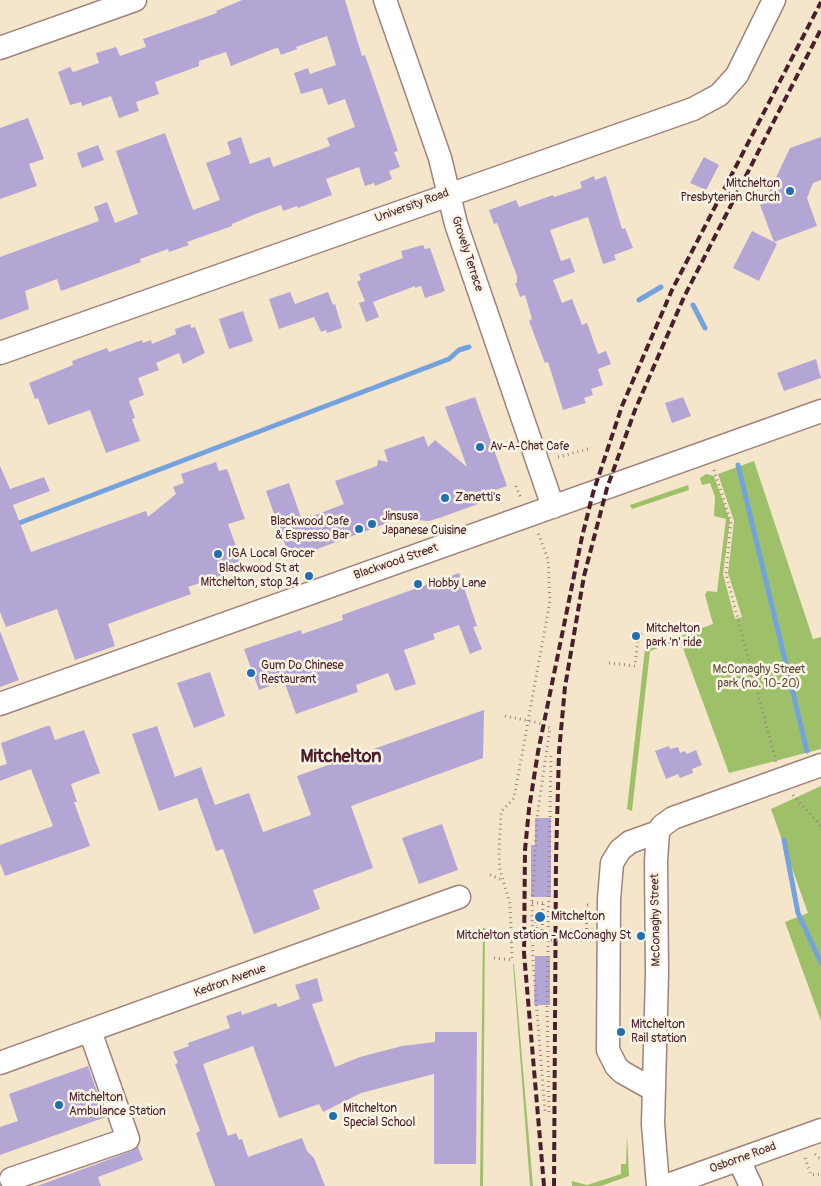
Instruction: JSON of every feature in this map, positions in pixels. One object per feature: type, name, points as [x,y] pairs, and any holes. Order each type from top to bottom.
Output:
[{"type":"street","points":[[0,48],[135,0]]},
{"type":"street","name":"Grovely Terrace","points":[[385,0],[440,158],[456,224],[553,506]]},
{"type":"street","name":"University Road","points":[[0,353],[448,193],[693,109],[719,95],[737,75],[774,0]]},
{"type":"street","name":"Blackwood Street","points":[[0,704],[821,411]]},
{"type":"street","points":[[654,1090],[622,1072],[611,1058],[608,1050],[608,899],[612,863],[620,850],[630,842],[658,832],[673,818],[821,765]]},
{"type":"street","name":"McConaghy Street","points":[[658,832],[656,861],[657,973],[654,1090],[654,1160],[658,1186]]},
{"type":"street","name":"Kedron Avenue","points":[[0,1063],[459,897]]},
{"type":"street","points":[[11,1179],[128,1139],[90,1031]]},
{"type":"street","name":"Osborne Road","points":[[665,1186],[821,1130]]},
{"type":"street","points":[[739,1160],[750,1186]]},
{"type":"path","points":[[558,458],[592,448]]},
{"type":"path","points":[[714,470],[731,522],[726,574],[778,767]]},
{"type":"path","points":[[516,486],[522,505]]},
{"type":"path","points":[[494,958],[512,960],[510,904],[503,880],[499,852],[501,812],[514,798],[550,601],[548,559],[538,533]]},
{"type":"path","points":[[609,663],[635,666],[638,636],[654,624]]},
{"type":"path","points":[[505,716],[550,728],[537,818],[532,903],[533,962],[547,1112],[552,755]]},
{"type":"path","points":[[790,791],[821,826]]},
{"type":"path","points":[[490,875],[503,880]]},
{"type":"path","points":[[532,903],[549,903]]},
{"type":"path","points":[[542,903],[542,940]]},
{"type":"path","points":[[511,940],[587,940],[586,905]]},
{"type":"path","points":[[536,917],[537,940]]},
{"type":"path","points":[[815,1154],[821,1160]]},
{"type":"path","points":[[805,1158],[812,1175],[821,1174]]},
{"type":"green space","name":"McConaghy Street park (no. 10-20)","points":[[754,461],[813,639],[821,637],[821,749],[729,773],[680,640],[650,651],[632,811],[627,809],[645,649],[713,624],[705,595],[707,591],[717,592],[726,519],[714,516],[715,497],[710,483],[702,485],[700,478],[706,474],[714,476],[730,521],[723,574],[735,619],[742,617],[728,573],[734,521],[718,474]]},
{"type":"green space","points":[[688,485],[689,490],[632,509],[630,505]]},
{"type":"green space","points":[[821,786],[821,1021],[785,922],[808,913],[771,809]]},
{"type":"green space","points":[[483,928],[485,928],[483,1186],[480,1186]]},
{"type":"green space","points":[[514,964],[533,1186],[530,1186]]},
{"type":"green space","points":[[627,1134],[629,1176],[601,1186],[572,1186],[572,1181],[587,1185],[621,1174],[621,1164],[626,1164]]},
{"type":"building","points":[[242,0],[345,0],[362,56],[365,55],[398,151],[394,152],[400,167],[389,171],[392,179],[375,186],[374,183],[365,186],[359,167],[326,179],[332,195],[298,208],[297,206],[283,211],[281,205],[232,224],[232,226],[187,242],[189,245],[169,252],[168,249],[140,259],[141,262],[61,291],[57,279],[25,291],[29,309],[0,320],[0,257],[99,221],[94,207],[107,202],[115,223],[138,214],[116,151],[165,133],[193,210],[220,200],[206,163],[231,154],[227,142],[241,137],[250,164],[270,157],[273,167],[330,146],[327,138],[355,127],[345,99],[328,105],[322,88],[301,94],[294,73],[308,68],[310,74],[336,65],[327,36],[296,47],[297,49],[281,55],[278,48],[276,48],[231,66],[226,52],[199,61],[199,66],[155,82],[159,94],[136,102],[139,111],[119,118],[111,96],[82,106],[81,102],[70,105],[58,72],[70,67],[73,72],[99,63],[96,53],[116,47],[120,56],[146,47],[143,39],[217,13],[216,11]]},
{"type":"building","points":[[28,118],[44,159],[29,164],[37,186],[0,199],[0,128]]},
{"type":"building","name":"Mitchelton Presbyterian Church","points":[[821,137],[821,180],[813,183],[807,198],[817,226],[774,242],[760,205],[764,203],[790,148]]},
{"type":"building","points":[[98,145],[104,160],[82,168],[77,153]]},
{"type":"building","points":[[704,157],[719,165],[706,190],[690,183]]},
{"type":"building","points":[[594,176],[595,180],[606,176],[622,229],[625,228],[633,248],[614,255],[616,260],[603,264],[588,217],[550,230],[561,261],[570,258],[575,272],[553,280],[562,303],[572,299],[582,325],[587,323],[598,354],[606,351],[611,364],[598,369],[603,385],[591,389],[593,395],[584,398],[586,403],[563,410],[548,362],[545,363],[529,321],[532,319],[525,295],[520,297],[515,283],[517,283],[517,276],[497,223],[494,224],[489,210],[516,200],[519,207],[553,195],[554,197],[582,188],[580,182]]},
{"type":"building","points":[[752,231],[777,244],[759,281],[733,268]]},
{"type":"building","points":[[423,245],[425,249],[430,248],[445,291],[425,298],[421,286],[415,288],[415,286],[373,302],[379,317],[366,322],[359,303],[365,301],[357,282],[361,280],[359,274],[403,258],[401,251]]},
{"type":"building","points":[[290,292],[295,304],[328,292],[333,305],[335,304],[342,328],[327,333],[326,330],[321,332],[314,317],[279,329],[269,299]]},
{"type":"building","points":[[243,311],[253,341],[229,349],[219,319]]},
{"type":"building","points":[[190,324],[191,328],[195,327],[205,353],[183,364],[179,353],[156,363],[159,370],[138,378],[144,395],[129,401],[135,418],[132,419],[140,441],[106,453],[90,410],[48,425],[38,398],[35,399],[29,383],[73,365],[72,361],[107,348],[109,352],[142,340],[143,343],[151,340],[152,344],[176,334],[175,329]]},
{"type":"building","points":[[816,359],[821,378],[784,391],[777,373]]},
{"type":"building","points":[[475,397],[507,486],[475,497],[478,504],[442,517],[429,521],[414,520],[412,514],[290,559],[266,491],[289,483],[302,520],[344,504],[335,481],[377,466],[378,460],[388,462],[384,450],[424,436],[428,447],[435,440],[467,467],[445,407]]},
{"type":"building","points":[[683,397],[691,416],[672,423],[665,403]]},
{"type":"building","points":[[216,462],[219,471],[227,469],[245,519],[228,524],[244,568],[188,587],[191,594],[108,624],[115,646],[75,660],[57,609],[6,627],[0,612],[0,466],[10,489],[44,477],[50,491],[13,505],[31,552],[146,511],[148,517],[176,494],[173,487],[184,483],[181,474]]},
{"type":"building","points":[[459,573],[477,626],[473,627],[482,649],[470,654],[459,625],[433,634],[435,639],[404,650],[416,684],[395,691],[388,673],[356,685],[358,692],[296,714],[284,681],[259,690],[244,649],[301,630],[302,634],[343,620],[342,615]]},
{"type":"building","points":[[0,631],[19,680],[0,687]]},
{"type":"building","points":[[210,672],[225,716],[194,728],[177,683]]},
{"type":"building","points":[[484,710],[483,758],[351,806],[373,868],[313,890],[320,909],[254,934],[223,849],[216,851],[197,798],[159,811],[132,734],[157,726],[175,777],[201,767],[215,805],[249,793],[263,832],[311,815],[297,776]]},
{"type":"building","points":[[50,726],[55,740],[84,730],[100,773],[71,784],[77,802],[74,802],[90,846],[5,876],[0,863],[0,845],[53,826],[31,769],[0,781],[0,766],[7,764],[1,743]]},
{"type":"building","points":[[669,746],[670,749],[678,747],[680,753],[685,751],[687,754],[696,750],[702,765],[692,769],[693,773],[680,778],[678,774],[666,779],[655,751]]},
{"type":"building","points":[[535,818],[551,818],[551,897],[531,897],[531,845],[535,845]]},
{"type":"building","points":[[442,824],[458,870],[419,884],[402,838]]},
{"type":"building","points":[[535,956],[550,956],[550,1005],[534,1005]]},
{"type":"building","points":[[317,978],[323,1001],[312,1004],[335,1067],[360,1057],[402,1046],[435,1042],[435,1032],[477,1032],[476,1164],[434,1164],[434,1074],[361,1093],[323,1112],[319,1104],[279,1118],[253,1046],[203,1064],[228,1136],[236,1133],[239,1140],[242,1139],[248,1157],[302,1138],[307,1151],[314,1158],[325,1186],[215,1186],[196,1133],[200,1131],[175,1064],[178,1063],[173,1052],[189,1046],[188,1043],[230,1028],[226,1016],[241,1011],[242,1015],[276,1003],[278,1007],[300,999],[295,985]]},
{"type":"building","name":"Mitchelton Ambulance Station","points":[[88,1066],[106,1117],[0,1155],[0,1127],[18,1121],[9,1094]]},
{"type":"building","points":[[138,1147],[143,1160],[98,1177],[101,1186],[37,1186],[132,1151]]},
{"type":"waterway","points":[[639,300],[661,287]]},
{"type":"waterway","points":[[693,305],[705,328]]},
{"type":"waterway","points":[[14,525],[449,359],[459,350],[469,347]]},
{"type":"waterway","points":[[738,465],[807,751]]},
{"type":"waterway","points":[[784,840],[798,913],[821,963]]},
{"type":"railway","points":[[544,1186],[524,953],[525,850],[538,752],[582,537],[593,493],[622,406],[672,290],[821,2]]},
{"type":"railway","points":[[554,1186],[556,860],[559,752],[565,687],[584,576],[607,488],[635,410],[684,297],[821,29]]},
{"type":"place","name":"Mitchelton Presbyterian Church","points":[[790,191]]},
{"type":"place","name":"Av-A-Chat Cafe","points":[[480,447]]},
{"type":"place","name":"Zanetti's","points":[[445,498]]},
{"type":"place","name":"Jinsusa Japanese Cuisine","points":[[372,524]]},
{"type":"place","name":"Blackwood Cafe & Espresso Bar","points":[[359,529]]},
{"type":"place","name":"IGA Local Grocer","points":[[218,554]]},
{"type":"place","name":"Blackwood St at Mitchelton, stop 34","points":[[309,576]]},
{"type":"place","name":"Hobby Lane","points":[[418,584]]},
{"type":"place","name":"Mitchelton park 'n' ride","points":[[636,636]]},
{"type":"place","name":"Gum Do Chinese Restaurant","points":[[251,673]]},
{"type":"place","name":"Mitchelton","points":[[540,917]]},
{"type":"place","name":"Mitchelton station - McConaghy St","points":[[641,936]]},
{"type":"place","name":"Mitchelton Rail station","points":[[621,1032]]},
{"type":"place","name":"Mitchelton Ambulance Station","points":[[59,1105]]},
{"type":"place","name":"Mitchelton Special School","points":[[333,1116]]},
{"type":"district","name":"Mitchelton","points":[[341,757]]}]
